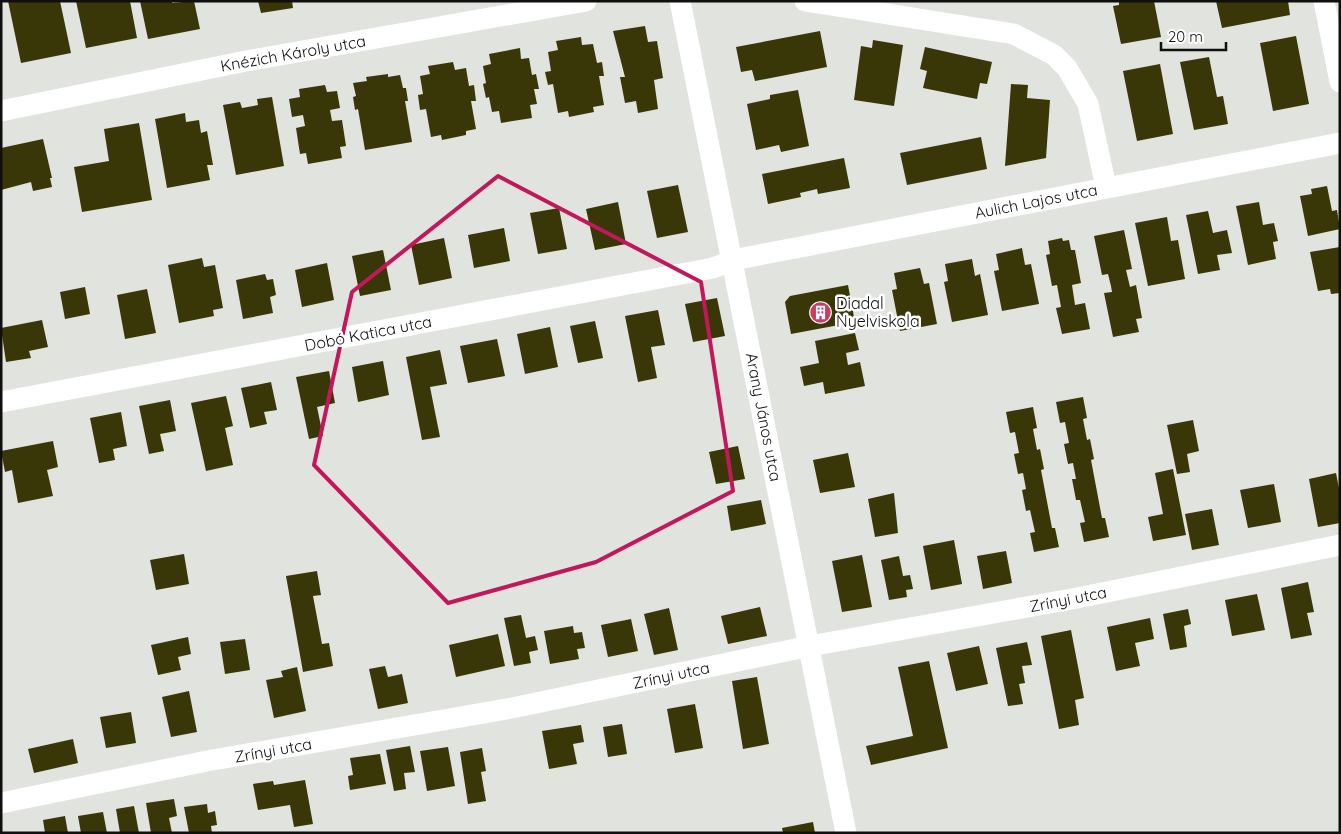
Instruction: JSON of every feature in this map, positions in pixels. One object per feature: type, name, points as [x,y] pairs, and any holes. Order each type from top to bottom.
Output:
[{"type":"street","name":"Knézich Károly utca","points":[[1,112],[246,61],[586,1]]},
{"type":"street","name":"Arany János utca","points":[[680,1],[846,833]]},
{"type":"street","points":[[805,1],[1014,34],[1054,55],[1067,68],[1088,104],[1106,187]]},
{"type":"street","points":[[1324,1],[1340,82]]},
{"type":"street","name":"Aulich Lajos utca","points":[[733,260],[1106,187],[1340,144]]},
{"type":"street","name":"Dobó Katica utca","points":[[1,402],[713,268],[733,260]]},
{"type":"street","name":"Zrínyi utca","points":[[1,803],[207,761],[512,708],[810,646],[1077,598],[1340,545]]},
{"type":"highlighted area","points":[[498,176],[701,282],[733,491],[596,562],[448,603],[314,465],[352,292]]},
{"type":"building","points":[[8,1],[60,1],[71,53],[21,63]]},
{"type":"building","points":[[76,1],[130,1],[137,38],[86,48]]},
{"type":"building","points":[[140,1],[172,1],[172,3],[194,1],[200,29],[148,39]]},
{"type":"building","points":[[258,1],[292,1],[293,8],[261,13]]},
{"type":"building","points":[[1119,1],[1154,1],[1161,37],[1121,44],[1113,6],[1119,5]]},
{"type":"building","points":[[1216,1],[1288,1],[1290,15],[1222,28]]},
{"type":"building","points":[[645,26],[648,42],[657,41],[663,78],[654,80],[658,109],[638,113],[636,101],[625,103],[620,77],[625,77],[613,31]]},
{"type":"building","points":[[820,31],[827,67],[755,81],[752,70],[741,72],[736,47]]},
{"type":"building","points":[[1296,36],[1309,104],[1273,111],[1260,43]]},
{"type":"building","points":[[581,37],[582,45],[593,44],[597,63],[602,62],[604,76],[599,76],[604,105],[593,107],[594,112],[569,117],[568,111],[558,113],[553,84],[548,85],[545,72],[551,71],[548,52],[558,50],[556,41]]},
{"type":"building","points":[[873,40],[903,45],[894,106],[854,100],[861,46],[872,48]]},
{"type":"building","points":[[925,47],[992,62],[987,84],[980,83],[977,99],[923,88],[927,71],[920,69]]},
{"type":"building","points":[[520,48],[521,59],[529,58],[532,75],[536,74],[539,89],[534,89],[537,104],[530,105],[532,118],[501,123],[499,111],[492,112],[489,97],[486,98],[483,84],[486,83],[483,66],[491,64],[489,54]]},
{"type":"building","points":[[1209,57],[1217,97],[1223,96],[1228,124],[1194,130],[1180,62]]},
{"type":"building","points":[[453,62],[455,70],[466,68],[469,86],[474,85],[476,101],[471,101],[476,129],[466,131],[466,135],[442,140],[441,135],[431,137],[426,109],[420,110],[418,95],[423,94],[420,76],[430,74],[428,66]]},
{"type":"building","points":[[1160,64],[1173,134],[1137,141],[1123,71]]},
{"type":"building","points":[[388,74],[388,77],[400,75],[403,88],[406,88],[408,101],[405,101],[412,142],[365,150],[358,109],[355,110],[353,97],[356,96],[353,83],[367,81],[366,77]]},
{"type":"building","points":[[1011,84],[1028,85],[1027,98],[1050,100],[1046,158],[1005,166]]},
{"type":"building","points":[[325,85],[327,92],[337,91],[340,108],[330,110],[332,121],[342,120],[346,146],[340,147],[342,158],[308,164],[306,153],[300,154],[296,128],[305,126],[303,115],[292,117],[289,99],[300,97],[299,89]]},
{"type":"building","points":[[798,90],[809,146],[781,152],[779,145],[756,150],[747,104],[770,99],[770,95]]},
{"type":"building","points":[[272,97],[284,166],[236,175],[223,105],[240,102],[242,108],[258,105],[257,99]]},
{"type":"building","points":[[185,113],[186,122],[199,120],[201,133],[207,131],[213,165],[207,165],[210,180],[167,188],[155,119]]},
{"type":"building","points":[[139,123],[152,200],[82,212],[74,167],[109,161],[104,129]]},
{"type":"building","points":[[981,137],[987,169],[907,185],[900,153]]},
{"type":"building","points":[[43,139],[52,178],[50,178],[52,187],[33,191],[31,182],[1,190],[1,148]]},
{"type":"building","points":[[844,158],[850,188],[818,194],[817,189],[800,193],[801,197],[768,204],[762,174]]},
{"type":"building","points":[[678,185],[688,232],[657,238],[647,191]]},
{"type":"building","points":[[1327,186],[1332,211],[1337,210],[1340,229],[1308,236],[1300,196],[1312,194],[1311,189]]},
{"type":"building","points":[[618,202],[626,244],[595,250],[586,209]]},
{"type":"building","points":[[1259,202],[1263,225],[1274,223],[1278,241],[1273,242],[1276,259],[1248,265],[1236,206]]},
{"type":"building","points":[[559,208],[567,249],[538,254],[530,213]]},
{"type":"building","points":[[1208,211],[1213,233],[1227,230],[1232,253],[1217,255],[1220,270],[1198,274],[1186,215]]},
{"type":"building","points":[[1167,217],[1171,241],[1178,240],[1185,279],[1148,286],[1135,223]]},
{"type":"building","points":[[504,228],[510,261],[474,268],[468,235]]},
{"type":"building","points":[[1124,230],[1132,269],[1126,270],[1130,287],[1136,285],[1142,318],[1136,319],[1139,332],[1113,337],[1104,293],[1112,292],[1111,286],[1108,274],[1102,275],[1094,236]]},
{"type":"building","points":[[444,238],[452,278],[419,285],[411,245]]},
{"type":"building","points":[[1062,238],[1063,241],[1069,240],[1071,250],[1075,250],[1081,283],[1072,285],[1075,305],[1085,303],[1090,329],[1062,334],[1056,308],[1061,307],[1057,285],[1052,286],[1046,255],[1050,254],[1048,241]]},
{"type":"building","points":[[1340,247],[1340,293],[1331,294],[1330,289],[1318,291],[1310,252]]},
{"type":"building","points":[[1022,248],[1025,265],[1031,264],[1039,304],[1002,311],[994,271],[999,270],[996,254]]},
{"type":"building","points":[[383,250],[391,290],[360,296],[352,256]]},
{"type":"building","points":[[202,258],[204,267],[215,265],[223,308],[213,310],[214,316],[179,323],[168,265]]},
{"type":"building","points":[[972,259],[975,276],[980,274],[988,315],[952,322],[944,282],[948,281],[945,264]]},
{"type":"building","points":[[327,263],[334,300],[302,307],[295,270]]},
{"type":"building","points":[[920,268],[924,284],[929,283],[937,324],[900,331],[892,290],[897,289],[894,273]]},
{"type":"building","points":[[265,274],[267,280],[273,279],[276,295],[270,297],[273,313],[243,319],[236,280]]},
{"type":"building","name":"Diadal Nyelviskola","points":[[848,285],[855,322],[791,334],[785,302],[790,296]]},
{"type":"building","points":[[85,287],[90,314],[65,319],[60,292]]},
{"type":"building","points":[[147,289],[156,333],[125,339],[117,295]]},
{"type":"building","points":[[717,298],[725,336],[693,342],[685,304]]},
{"type":"building","points":[[658,310],[665,345],[651,347],[657,378],[638,382],[625,316]]},
{"type":"building","points":[[42,320],[48,347],[29,351],[31,358],[6,362],[1,328]]},
{"type":"building","points":[[595,321],[603,358],[578,363],[570,326]]},
{"type":"building","points":[[550,327],[558,367],[525,374],[517,334]]},
{"type":"building","points":[[855,333],[859,350],[846,353],[848,365],[860,362],[865,386],[825,394],[823,382],[804,386],[800,367],[819,363],[815,341]]},
{"type":"building","points":[[497,339],[505,376],[468,383],[460,346]]},
{"type":"building","points":[[440,350],[447,384],[430,387],[440,437],[422,440],[406,357]]},
{"type":"building","points":[[383,361],[389,395],[358,402],[352,367]]},
{"type":"building","points":[[329,371],[335,403],[317,407],[323,436],[309,439],[296,377]]},
{"type":"building","points":[[271,382],[277,410],[264,412],[267,424],[250,428],[241,388]]},
{"type":"building","points":[[226,396],[233,426],[225,428],[233,465],[206,471],[191,403]]},
{"type":"building","points":[[1083,397],[1087,418],[1083,419],[1087,440],[1090,439],[1094,459],[1091,460],[1102,518],[1105,518],[1109,537],[1084,542],[1080,523],[1085,522],[1080,500],[1076,500],[1072,479],[1076,479],[1073,463],[1068,464],[1064,444],[1069,443],[1065,422],[1060,423],[1056,402]]},
{"type":"building","points":[[170,400],[176,431],[160,434],[164,451],[149,454],[139,406]]},
{"type":"building","points":[[1033,407],[1037,428],[1033,429],[1037,450],[1040,449],[1044,469],[1041,470],[1052,528],[1055,528],[1059,547],[1034,552],[1030,533],[1035,532],[1030,510],[1026,511],[1022,490],[1026,489],[1023,473],[1018,474],[1014,454],[1019,453],[1015,432],[1010,433],[1006,412]]},
{"type":"building","points":[[121,412],[127,446],[113,449],[115,460],[99,463],[90,418]]},
{"type":"building","points":[[1193,420],[1199,451],[1187,454],[1190,472],[1177,474],[1167,425]]},
{"type":"building","points":[[53,441],[58,467],[47,470],[53,496],[18,503],[12,470],[5,472],[1,451]]},
{"type":"building","points":[[738,446],[745,479],[716,484],[709,452]]},
{"type":"building","points":[[848,453],[855,487],[820,493],[813,460]]},
{"type":"building","points":[[1173,469],[1186,535],[1153,541],[1148,517],[1163,514],[1155,473]]},
{"type":"building","points":[[1336,473],[1340,493],[1340,523],[1318,527],[1309,479]]},
{"type":"building","points":[[1274,484],[1281,522],[1248,528],[1240,490]]},
{"type":"building","points":[[894,493],[898,533],[875,537],[868,499]]},
{"type":"building","points":[[761,500],[766,524],[731,531],[727,506]]},
{"type":"building","points":[[1212,509],[1219,545],[1192,550],[1185,514]]},
{"type":"building","points":[[954,540],[962,584],[931,590],[923,546]]},
{"type":"building","points":[[1006,551],[1012,583],[983,589],[977,556]]},
{"type":"building","points":[[184,554],[189,584],[156,590],[150,560]]},
{"type":"building","points":[[862,555],[872,607],[842,612],[832,561]]},
{"type":"building","points":[[899,556],[903,576],[910,575],[913,589],[906,590],[907,597],[889,600],[881,560]]},
{"type":"building","points":[[317,571],[321,595],[313,596],[322,644],[329,643],[333,666],[303,672],[286,576]]},
{"type":"building","points":[[1308,582],[1314,612],[1307,613],[1312,635],[1291,639],[1281,588]]},
{"type":"building","points":[[1257,594],[1265,630],[1232,636],[1225,600]]},
{"type":"building","points":[[760,607],[767,636],[728,644],[721,616]]},
{"type":"building","points":[[669,608],[678,650],[654,655],[644,614]]},
{"type":"building","points":[[1188,609],[1191,624],[1184,626],[1187,647],[1170,650],[1163,614]]},
{"type":"building","points":[[521,615],[526,638],[535,636],[538,650],[529,652],[531,663],[514,666],[504,618]]},
{"type":"building","points":[[1150,618],[1154,639],[1135,643],[1140,666],[1116,671],[1107,627]]},
{"type":"building","points":[[631,619],[638,651],[608,657],[601,625]]},
{"type":"building","points":[[573,626],[574,633],[582,632],[585,648],[577,649],[579,659],[550,664],[544,631]]},
{"type":"building","points":[[1071,630],[1084,698],[1075,700],[1079,725],[1059,729],[1041,636]]},
{"type":"building","points":[[498,634],[505,666],[456,677],[449,645]]},
{"type":"building","points":[[188,637],[191,654],[178,657],[181,670],[158,675],[151,645]]},
{"type":"building","points":[[245,639],[250,670],[225,674],[220,642]]},
{"type":"building","points":[[1027,642],[1032,665],[1022,666],[1025,683],[1019,684],[1023,704],[1008,706],[996,648]]},
{"type":"building","points":[[979,646],[988,684],[956,691],[947,653]]},
{"type":"building","points":[[929,661],[948,748],[871,765],[866,746],[913,736],[898,667]]},
{"type":"building","points":[[385,666],[388,677],[402,674],[408,703],[378,709],[369,669]]},
{"type":"building","points":[[297,667],[306,711],[274,718],[266,680],[283,677],[281,671]]},
{"type":"building","points":[[757,677],[769,744],[743,749],[732,681]]},
{"type":"building","points":[[189,691],[197,732],[171,737],[162,697]]},
{"type":"building","points":[[695,704],[703,748],[675,753],[667,709]]},
{"type":"building","points":[[131,712],[136,743],[106,748],[100,717]]},
{"type":"building","points":[[622,724],[627,754],[608,757],[603,727]]},
{"type":"building","points":[[581,725],[584,742],[573,744],[577,764],[549,769],[542,731]]},
{"type":"building","points":[[73,739],[78,763],[34,773],[28,749]]},
{"type":"building","points":[[410,746],[415,772],[404,773],[406,789],[394,791],[386,750]]},
{"type":"building","points":[[448,747],[455,786],[427,791],[420,751]]},
{"type":"building","points":[[482,748],[486,771],[481,772],[486,801],[468,804],[460,752]]},
{"type":"building","points":[[380,754],[386,784],[350,790],[348,776],[353,775],[350,758]]},
{"type":"building","points":[[305,780],[313,824],[294,827],[290,805],[258,810],[253,784],[273,781],[274,785]]},
{"type":"building","points":[[174,799],[177,816],[169,818],[172,833],[151,833],[146,803]]},
{"type":"building","points":[[207,804],[208,813],[215,811],[217,825],[211,826],[212,833],[189,833],[184,807]]},
{"type":"building","points":[[134,806],[139,833],[120,833],[116,809]]},
{"type":"building","points":[[103,812],[107,833],[81,833],[78,816]]},
{"type":"building","points":[[65,816],[68,833],[45,833],[43,820]]},
{"type":"building","points":[[813,822],[815,833],[783,833],[782,828]]},
{"type":"place","name":"Diadal Nyelviskola","points":[[820,312]]}]
